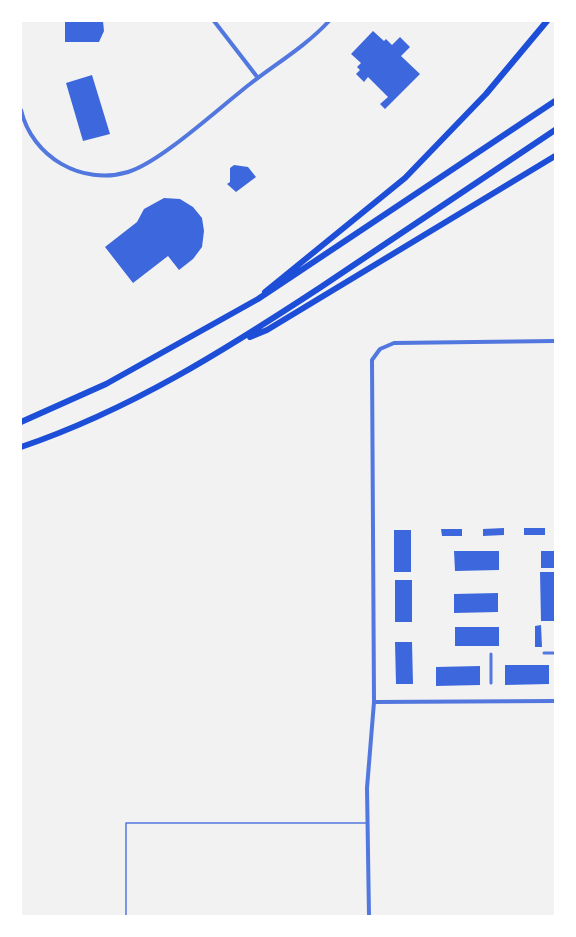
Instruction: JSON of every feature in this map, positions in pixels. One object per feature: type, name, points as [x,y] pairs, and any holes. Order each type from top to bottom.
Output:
[{"type":"highway","points":[[258,299],[276,280],[315,254],[405,178],[486,94],[547,21]]},
{"type":"highway","points":[[21,422],[106,384],[258,299],[555,101]]},
{"type":"highway","points":[[21,447],[66,431],[132,402],[238,341],[555,130]]},
{"type":"highway","points":[[238,341],[267,330],[555,156]]},
{"type":"street","points":[[214,21],[258,78]]},
{"type":"street","points":[[21,111],[36,142],[57,162],[70,169],[89,174],[116,175],[133,170],[150,161],[291,54],[329,21]]},
{"type":"street","points":[[369,916],[367,823],[374,702],[370,365],[377,352],[389,344],[399,342],[555,340]]},
{"type":"street","points":[[544,653],[555,653]]},
{"type":"street","points":[[490,654],[491,682]]},
{"type":"street","points":[[374,702],[555,701]]},
{"type":"lane","points":[[126,916],[126,822],[367,823]]},
{"type":"building","points":[[65,21],[103,21],[104,31],[99,42],[65,42]]},
{"type":"building","points":[[373,31],[392,45],[400,37],[410,47],[401,56],[420,74],[385,109],[380,104],[388,97],[368,77],[364,82],[356,74],[360,70],[357,67],[361,63],[351,54]]},
{"type":"building","points":[[92,75],[110,134],[83,141],[66,83]]},
{"type":"building","points":[[234,165],[248,167],[256,177],[236,192],[227,184],[230,182],[230,168]]},
{"type":"building","points":[[164,198],[180,199],[193,207],[202,218],[204,231],[202,247],[193,259],[179,270],[168,256],[133,283],[105,247],[137,222],[144,209]]},
{"type":"building","points":[[504,528],[504,535],[483,536],[483,529]]},
{"type":"building","points":[[524,528],[545,528],[545,535],[524,535]]},
{"type":"building","points":[[441,529],[462,529],[462,536],[442,536]]},
{"type":"building","points":[[394,530],[411,530],[411,572],[394,572]]},
{"type":"building","points":[[454,551],[499,551],[499,570],[455,571]]},
{"type":"building","points":[[541,551],[555,551],[555,568],[541,568]]},
{"type":"building","points":[[540,572],[555,572],[555,621],[541,621]]},
{"type":"building","points":[[395,580],[412,580],[412,622],[395,622]]},
{"type":"building","points":[[498,593],[498,612],[454,613],[454,594]]},
{"type":"building","points":[[541,625],[542,647],[535,647],[535,626]]},
{"type":"building","points":[[455,627],[499,627],[499,646],[455,646]]},
{"type":"building","points":[[395,642],[412,642],[413,684],[396,684]]},
{"type":"building","points":[[505,665],[549,665],[549,684],[505,685]]},
{"type":"building","points":[[480,666],[480,685],[436,686],[436,667]]}]
